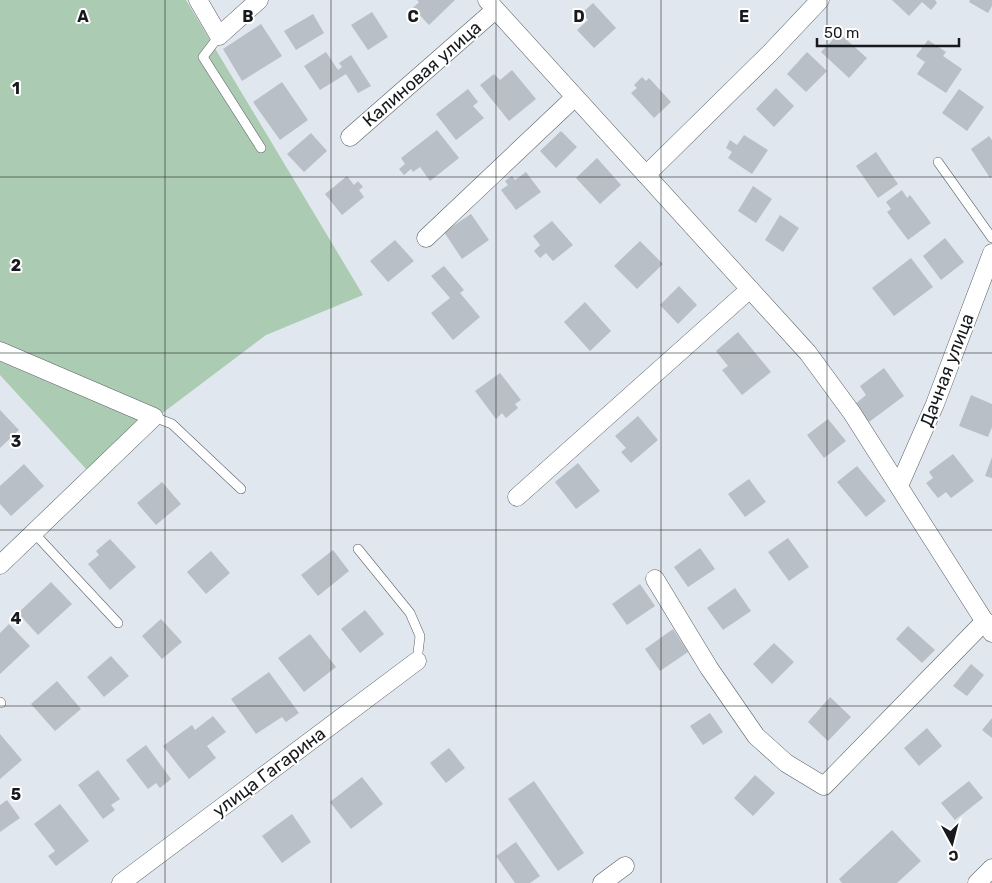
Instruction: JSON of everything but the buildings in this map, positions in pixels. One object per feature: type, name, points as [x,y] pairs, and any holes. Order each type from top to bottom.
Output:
[{"type":"street","points":[[198,0],[220,36],[258,0]]},
{"type":"street","points":[[646,175],[770,54],[820,0]]},
{"type":"street","points":[[491,5],[808,353],[852,412],[988,627],[824,786],[786,763],[756,736],[709,668],[655,579]]},
{"type":"street","name":"Калиновая улица","points":[[350,137],[491,5]]},
{"type":"street","points":[[426,238],[574,98]]},
{"type":"street","name":"Дачная улица","points":[[899,486],[935,404],[992,253]]},
{"type":"street","points":[[517,497],[750,289]]},
{"type":"street","points":[[0,351],[154,417],[0,566]]},
{"type":"street","name":"улица Гагарина","points":[[120,883],[417,661]]},
{"type":"street","points":[[602,883],[625,866]]},
{"type":"street","points":[[977,883],[992,868]]},
{"type":"lane","points":[[220,36],[203,57],[261,148]]},
{"type":"lane","points":[[938,162],[992,238]]},
{"type":"lane","points":[[154,417],[172,424],[241,488]]},
{"type":"lane","points":[[35,534],[118,623]]},
{"type":"lane","points":[[358,549],[410,613],[420,636],[417,661]]},
{"type":"green space","points":[[0,0],[186,0],[363,295],[266,335],[87,470],[0,375]]}]
